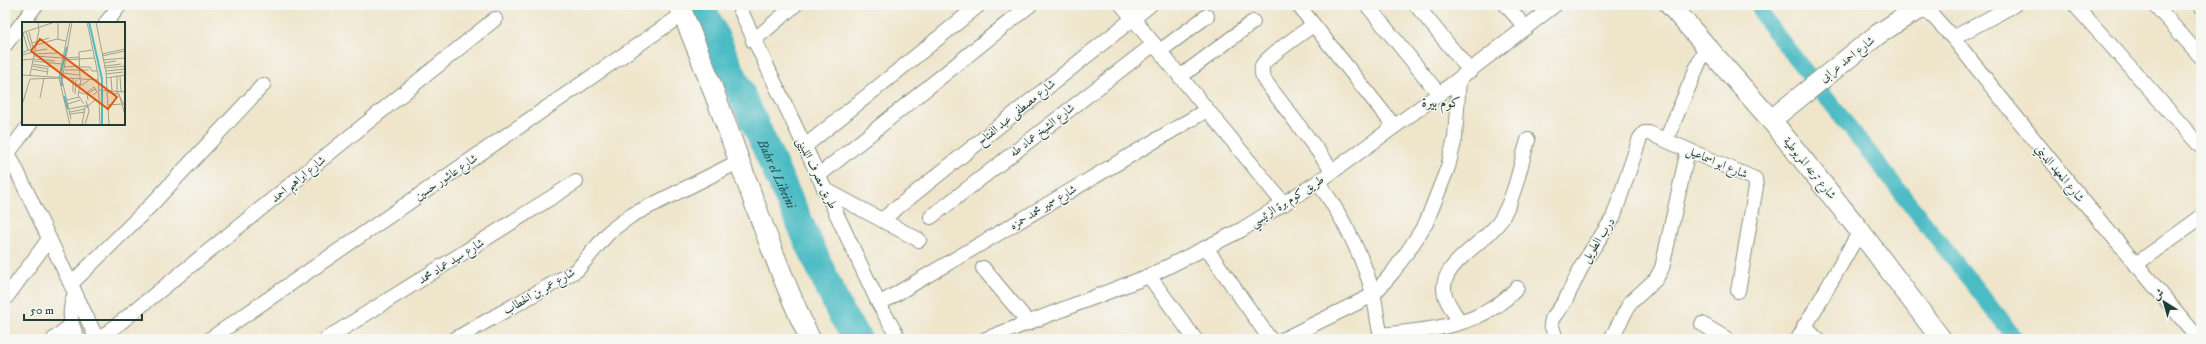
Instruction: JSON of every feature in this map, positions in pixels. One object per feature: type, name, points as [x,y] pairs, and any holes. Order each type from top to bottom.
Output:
[{"type":"street","points":[[23,22],[36,5]]},
{"type":"street","points":[[107,22],[120,5]]},
{"type":"street","name":"طريق مصرف اللبينى","points":[[738,5],[753,41],[879,304],[899,339]]},
{"type":"street","points":[[753,41],[795,5]]},
{"type":"street","points":[[804,147],[979,5]]},
{"type":"street","points":[[818,176],[1030,5]]},
{"type":"street","points":[[1122,5],[1284,204]]},
{"type":"street","name":"شارع مصطفى عبد الفتاح","points":[[883,220],[1150,5]]},
{"type":"street","points":[[1298,5],[1394,126]]},
{"type":"street","points":[[1367,5],[1439,94]]},
{"type":"street","points":[[1284,339],[1373,295],[1393,272],[1410,248],[1426,223],[1438,196],[1455,138],[1465,75],[1416,5]]},
{"type":"street","points":[[1506,5],[1526,28]]},
{"type":"street","name":"طريق كوم برة الرئيسي","points":[[992,338],[1029,322],[1149,276],[1207,249],[1284,204],[1318,182],[1465,75],[1555,5]]},
{"type":"street","name":"شارع ترعه المريوطية","points":[[1670,5],[1771,120],[1860,231],[1941,339]]},
{"type":"street","name":"شارع المعهد الديني","points":[[1925,5],[2135,265],[2199,339]]},
{"type":"street","name":"شارع احمد عرابى","points":[[1771,120],[1877,35],[1925,5]]},
{"type":"street","points":[[1953,38],[2014,5]]},
{"type":"street","points":[[2075,5],[2201,147]]},
{"type":"street","points":[[2155,5],[2201,58]]},
{"type":"street","points":[[681,10],[707,74],[738,162],[810,339]]},
{"type":"street","name":"شارع عاشور حسين","points":[[210,339],[681,10]]},
{"type":"street","name":"شارع الشيخ عماد طه","points":[[931,217],[1157,48],[1207,16]]},
{"type":"street","name":"شارع ابراهيم احمد","points":[[98,339],[495,19]]},
{"type":"street","points":[[1180,77],[1253,22]]},
{"type":"street","points":[[5,45],[22,23]]},
{"type":"street","points":[[1313,25],[1264,63],[1262,72],[1266,81],[1332,171]]},
{"type":"street","points":[[1666,140],[1706,46]]},
{"type":"street","points":[[78,339],[71,325],[70,309],[72,289],[263,85]]},
{"type":"street","name":"شارع سمير محمد حمزه","points":[[879,304],[1207,110]]},
{"type":"street","points":[[29,125],[8,159],[98,339]]},
{"type":"street","name":"شارع ابو اسماعيل","points":[[1642,136],[1649,133],[1666,140],[1751,176],[1756,183],[1738,291]]},
{"type":"street","name":"درب الطويل","points":[[1556,339],[1551,324],[1552,319],[1565,301],[1584,262],[1613,218],[1642,136]]},
{"type":"street","points":[[1460,322],[1445,295],[1447,274],[1453,266],[1492,232],[1500,222],[1506,211],[1528,140]]},
{"type":"street","points":[[1611,339],[1630,303],[1656,279],[1662,268],[1688,150]]},
{"type":"street","name":"شارع عمر بن الخطاب","points":[[455,339],[577,270],[610,231],[632,214],[738,162]]},
{"type":"street","name":"شارع سيد عماد محمد","points":[[326,339],[576,182]]},
{"type":"street","points":[[1318,182],[1340,214],[1350,234],[1373,295],[1376,320],[1381,337],[1460,322],[1490,312],[1504,301],[1516,288]]},
{"type":"street","points":[[824,189],[919,240]]},
{"type":"street","points":[[2135,265],[2201,217]]},
{"type":"street","points":[[1798,339],[1804,326],[1860,231]]},
{"type":"street","points":[[5,299],[49,239]]},
{"type":"street","points":[[1207,249],[1270,339]]},
{"type":"street","points":[[983,268],[1029,322]]},
{"type":"street","points":[[1149,276],[1195,339]]},
{"type":"street","points":[[1702,324],[1727,339]]},
{"type":"street","points":[[54,339],[71,325]]},
{"type":"street","points":[[1804,326],[1817,339]]},
{"type":"waterway","name":"Bahr el Libeini","points":[[701,5],[841,314],[858,339]]},
{"type":"waterway","points":[[1758,5],[1766,21],[2016,339]]},
{"type":"district","name":"كوم بيرة","points":[[1441,102]]}]
